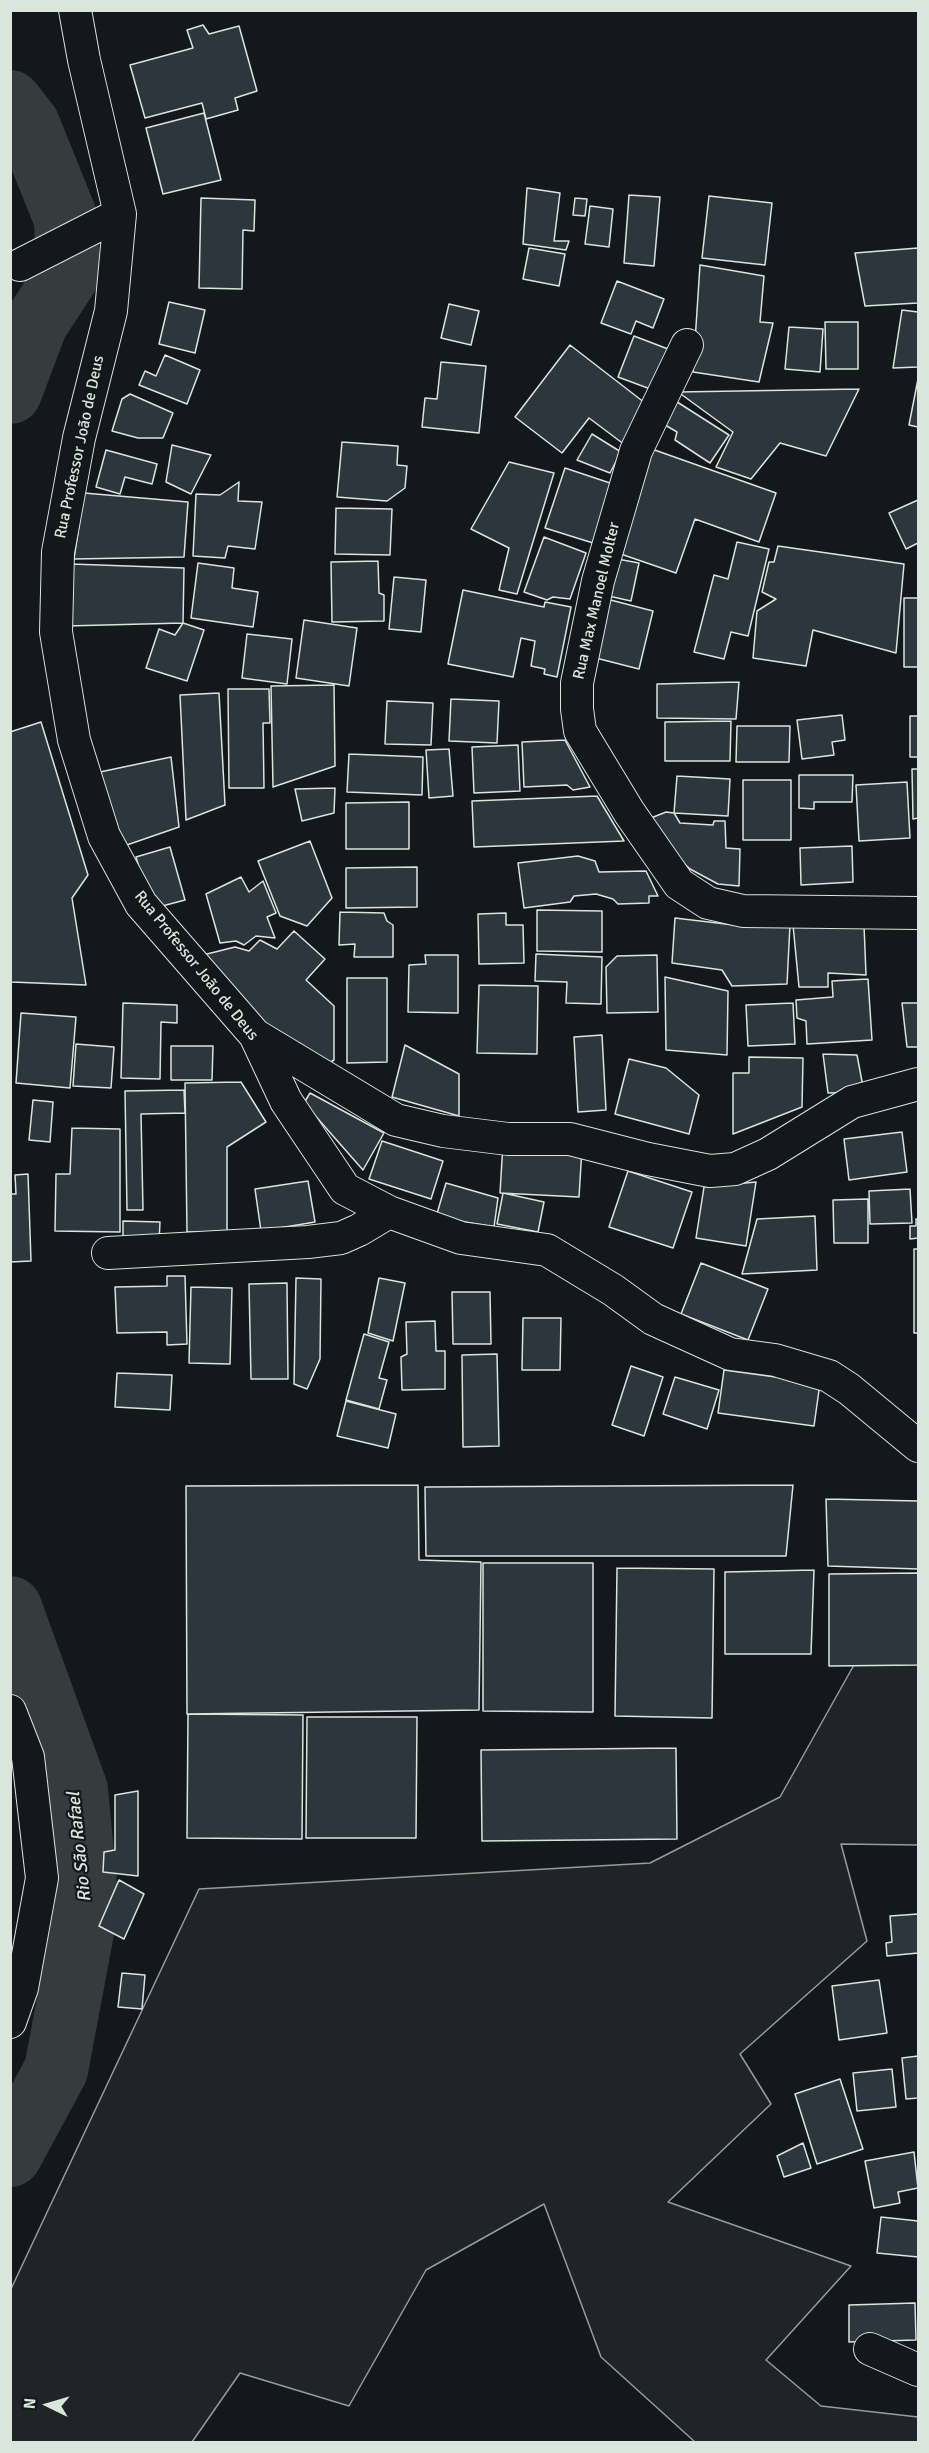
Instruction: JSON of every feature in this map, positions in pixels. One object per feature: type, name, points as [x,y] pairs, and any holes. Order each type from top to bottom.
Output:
[{"type":"street","name":"Rua Professor João de Deus","points":[[75,10],[84,60],[120,214],[111,312],[79,438],[58,552],[56,632],[74,740],[104,836],[141,904],[255,1035],[286,1101],[345,1189],[389,1212],[461,1238],[547,1250],[613,1290],[653,1319],[730,1354],[775,1360],[829,1376],[849,1389],[918,1446]]},
{"type":"street","points":[[14,266],[120,214]]},
{"type":"street","name":"Rua Max Manoel Molter","points":[[687,345],[636,452],[598,581],[577,684],[580,731],[629,813],[679,884],[708,903],[742,911],[918,913]]},
{"type":"street","points":[[255,1035],[396,1120],[443,1131],[508,1139],[570,1139],[648,1159],[710,1171],[735,1169],[768,1154],[852,1102],[918,1084]]},
{"type":"street","points":[[108,1253],[308,1242],[341,1238],[389,1212]]},
{"type":"street","points":[[10,1711],[28,1757],[42,1878],[22,1988],[10,2022]]},
{"type":"street","points":[[870,2349],[918,2370]]},
{"type":"shaded area","points":[[878,1622],[918,1624],[918,1845],[841,1844],[867,1941],[740,2054],[771,2104],[668,2202],[851,2266],[766,2360],[821,2406],[918,2417],[918,2442],[695,2442],[601,2357],[544,2204],[426,2270],[349,2406],[240,2373],[192,2442],[11,2442],[11,2289],[199,1889],[650,1863],[780,1797]]},
{"type":"building","points":[[203,25],[209,34],[239,26],[257,91],[235,98],[238,110],[206,119],[202,103],[145,118],[130,65],[193,48],[187,30]]},
{"type":"building","points":[[204,113],[221,180],[163,194],[146,128]]},
{"type":"building","points":[[527,188],[560,193],[554,241],[569,241],[566,250],[523,244]]},
{"type":"building","points":[[629,195],[660,197],[654,266],[624,263]]},
{"type":"building","points":[[709,196],[772,203],[765,265],[702,258]]},
{"type":"building","points":[[201,198],[255,200],[254,231],[243,230],[242,289],[199,288]]},
{"type":"building","points":[[575,198],[587,199],[585,216],[573,215]]},
{"type":"building","points":[[590,206],[613,209],[609,247],[585,244]]},
{"type":"building","points":[[529,248],[565,254],[559,286],[523,279]]},
{"type":"building","points":[[918,248],[918,303],[865,306],[855,253]]},
{"type":"building","points":[[700,265],[764,276],[760,322],[773,323],[759,382],[693,372]]},
{"type":"building","points":[[617,281],[664,299],[653,328],[636,321],[631,334],[601,323]]},
{"type":"building","points":[[169,302],[205,310],[195,353],[159,344]]},
{"type":"building","points":[[449,304],[479,311],[471,345],[441,338]]},
{"type":"building","points":[[902,310],[918,312],[918,367],[893,368]]},
{"type":"building","points":[[825,322],[858,322],[858,369],[826,369]]},
{"type":"building","points":[[789,327],[823,329],[820,372],[785,369]]},
{"type":"building","points":[[634,336],[668,349],[653,390],[618,377]]},
{"type":"building","points":[[570,345],[645,403],[629,448],[589,418],[562,453],[515,417]]},
{"type":"building","points":[[165,355],[200,370],[187,404],[139,385],[145,371],[156,376]]},
{"type":"building","points":[[441,362],[486,366],[479,433],[422,427],[425,398],[437,399]]},
{"type":"building","points":[[918,379],[918,427],[909,425]]},
{"type":"building","points":[[859,389],[826,456],[780,443],[751,479],[716,467],[733,432],[678,392]]},
{"type":"building","points":[[130,394],[173,413],[163,438],[138,438],[112,431],[122,399]]},
{"type":"building","points":[[674,400],[729,435],[710,463],[675,440],[677,432],[660,422]]},
{"type":"building","points":[[592,434],[621,452],[610,473],[577,460]]},
{"type":"building","points":[[342,442],[398,446],[397,465],[407,466],[405,488],[387,501],[337,497]]},
{"type":"building","points":[[172,445],[211,455],[191,494],[166,482]]},
{"type":"building","points":[[649,448],[776,493],[759,542],[695,519],[676,573],[612,551]]},
{"type":"building","points":[[106,450],[157,464],[152,484],[125,477],[120,494],[96,487]]},
{"type":"building","points":[[509,462],[554,473],[517,594],[499,590],[509,548],[471,529]]},
{"type":"building","points":[[565,468],[613,484],[593,543],[545,528]]},
{"type":"building","points":[[239,482],[238,501],[262,502],[255,549],[228,546],[225,558],[193,556],[196,494],[220,495]]},
{"type":"building","points":[[84,493],[188,502],[184,557],[74,559]]},
{"type":"building","points":[[918,500],[918,543],[906,549],[889,513]]},
{"type":"building","points":[[336,508],[392,509],[390,555],[335,554]]},
{"type":"building","points":[[544,537],[586,553],[570,599],[553,597],[547,600],[524,592]]},
{"type":"building","points":[[737,542],[769,549],[748,636],[731,632],[724,659],[694,652],[714,575],[728,579]]},
{"type":"building","points":[[778,546],[904,564],[896,653],[813,630],[806,666],[753,658],[757,611],[776,599],[762,592],[769,562],[774,562]]},
{"type":"building","points":[[612,558],[639,563],[631,601],[604,595]]},
{"type":"building","points":[[378,561],[379,593],[384,595],[384,621],[332,622],[331,562]]},
{"type":"building","points":[[198,563],[234,568],[232,588],[258,592],[253,627],[191,618]]},
{"type":"building","points":[[71,564],[184,568],[183,623],[66,626]]},
{"type":"building","points":[[394,577],[426,580],[421,632],[389,629]]},
{"type":"building","points":[[463,590],[544,607],[545,602],[571,607],[557,677],[544,674],[545,669],[531,666],[535,641],[521,638],[513,677],[448,664]]},
{"type":"building","points":[[603,598],[653,611],[639,669],[588,656]]},
{"type":"building","points":[[904,598],[918,598],[918,667],[904,667]]},
{"type":"building","points":[[304,620],[357,628],[349,686],[296,678]]},
{"type":"building","points":[[183,623],[204,630],[187,681],[146,668],[159,629],[175,635]]},
{"type":"building","points":[[247,634],[292,639],[287,684],[242,678]]},
{"type":"building","points":[[739,682],[736,719],[657,718],[657,684]]},
{"type":"building","points":[[334,685],[335,766],[273,787],[271,686]]},
{"type":"building","points":[[228,689],[269,689],[270,723],[263,723],[264,788],[229,788]]},
{"type":"building","points":[[219,693],[225,805],[186,820],[180,695]]},
{"type":"building","points":[[451,699],[499,701],[497,743],[449,741]]},
{"type":"building","points":[[387,701],[433,703],[431,745],[385,744]]},
{"type":"building","points":[[842,715],[845,740],[832,742],[834,755],[802,759],[797,720]]},
{"type":"building","points":[[910,716],[918,716],[918,757],[910,757]]},
{"type":"building","points":[[731,721],[730,761],[665,761],[665,722]]},
{"type":"building","points":[[41,722],[88,875],[72,898],[86,985],[11,982],[10,732]]},
{"type":"building","points":[[737,726],[790,726],[789,762],[736,762]]},
{"type":"building","points":[[565,740],[590,787],[573,790],[567,785],[524,787],[522,742]]},
{"type":"building","points":[[518,745],[520,791],[474,793],[472,747]]},
{"type":"building","points":[[449,749],[453,796],[429,798],[426,750]]},
{"type":"building","points":[[349,754],[423,757],[422,795],[347,792]]},
{"type":"building","points":[[171,757],[179,827],[121,847],[100,772]]},
{"type":"building","points":[[912,769],[918,769],[918,818],[913,819]]},
{"type":"building","points":[[799,775],[853,775],[852,802],[814,802],[814,809],[799,808]]},
{"type":"building","points":[[677,776],[730,779],[728,816],[674,813]]},
{"type":"building","points":[[743,780],[791,780],[791,840],[743,840]]},
{"type":"building","points":[[907,782],[910,838],[859,841],[856,785]]},
{"type":"building","points":[[335,788],[334,813],[302,821],[295,789]]},
{"type":"building","points":[[597,796],[624,841],[474,847],[472,801]]},
{"type":"building","points":[[409,802],[409,849],[346,849],[346,803]]},
{"type":"building","points":[[666,812],[674,813],[680,823],[713,825],[714,821],[725,821],[726,848],[740,849],[739,886],[718,884],[690,869],[679,859],[651,818]]},
{"type":"building","points":[[310,841],[332,898],[307,926],[280,916],[258,861]]},
{"type":"building","points":[[852,846],[853,882],[801,885],[800,848]]},
{"type":"building","points":[[170,847],[185,900],[151,909],[136,857]]},
{"type":"building","points":[[578,856],[595,861],[599,872],[646,871],[658,896],[649,896],[649,903],[618,904],[613,899],[596,894],[574,896],[570,902],[524,908],[518,863]]},
{"type":"building","points":[[417,867],[417,907],[346,908],[346,868]]},
{"type":"building","points":[[241,877],[249,892],[263,881],[276,913],[267,917],[275,938],[256,936],[244,945],[236,941],[220,943],[206,894]]},
{"type":"building","points":[[537,910],[602,911],[602,952],[537,951]]},
{"type":"building","points":[[340,912],[384,913],[387,921],[393,925],[393,957],[354,957],[355,944],[339,945]]},
{"type":"building","points":[[506,913],[506,925],[523,925],[524,963],[479,964],[478,914]]},
{"type":"building","points":[[675,918],[734,925],[790,925],[787,984],[732,986],[722,970],[672,963]]},
{"type":"building","points":[[793,925],[864,925],[866,975],[828,973],[828,987],[799,987]]},
{"type":"building","points":[[294,931],[325,959],[306,980],[334,1006],[334,1060],[329,1063],[232,1005],[203,955],[235,947],[249,951],[260,940],[277,949]]},
{"type":"building","points":[[536,954],[602,957],[601,1004],[566,1003],[567,982],[535,981]]},
{"type":"building","points":[[425,955],[458,955],[458,1013],[408,1012],[409,965],[426,964]]},
{"type":"building","points":[[657,955],[658,1012],[607,1013],[606,967],[617,956]]},
{"type":"building","points":[[665,977],[728,991],[727,1055],[666,1050]]},
{"type":"building","points":[[347,978],[387,978],[387,1062],[347,1063]]},
{"type":"building","points":[[868,979],[872,1040],[807,1044],[806,1021],[797,1018],[796,1000],[833,997],[832,981]]},
{"type":"building","points":[[479,985],[538,986],[537,1054],[477,1053]]},
{"type":"building","points":[[123,1003],[177,1005],[177,1023],[161,1022],[160,1079],[121,1078]]},
{"type":"building","points":[[793,1003],[795,1044],[748,1046],[746,1005]]},
{"type":"building","points":[[902,1003],[918,1003],[918,1047],[907,1047]]},
{"type":"building","points":[[21,1013],[76,1017],[70,1088],[16,1083]]},
{"type":"building","points":[[602,1035],[606,1110],[578,1112],[574,1037]]},
{"type":"building","points":[[76,1044],[114,1047],[111,1088],[73,1086]]},
{"type":"building","points":[[405,1045],[459,1074],[459,1116],[392,1097]]},
{"type":"building","points":[[171,1046],[213,1046],[212,1080],[171,1080]]},
{"type":"building","points":[[823,1054],[857,1055],[864,1092],[828,1093]]},
{"type":"building","points":[[749,1057],[803,1058],[802,1107],[733,1134],[733,1073],[749,1073]]},
{"type":"building","points":[[629,1059],[666,1068],[699,1095],[689,1134],[615,1114]]},
{"type":"building","points":[[241,1082],[266,1122],[227,1147],[227,1232],[187,1232],[185,1083]]},
{"type":"building","points":[[184,1090],[185,1113],[141,1114],[143,1210],[127,1210],[125,1091]]},
{"type":"building","points":[[310,1093],[384,1133],[363,1170],[304,1103]]},
{"type":"building","points":[[33,1100],[53,1102],[50,1142],[29,1140]]},
{"type":"building","points":[[72,1128],[120,1129],[120,1232],[55,1231],[56,1174],[70,1174]]},
{"type":"building","points":[[902,1132],[907,1172],[849,1180],[844,1139]]},
{"type":"building","points":[[382,1141],[443,1161],[431,1199],[369,1179]]},
{"type":"building","points":[[503,1143],[582,1148],[579,1197],[500,1193]]},
{"type":"building","points":[[628,1171],[692,1192],[673,1248],[609,1227]]},
{"type":"building","points":[[28,1174],[31,1261],[10,1262],[10,1194],[16,1194],[15,1175]]},
{"type":"building","points":[[308,1181],[315,1222],[261,1231],[255,1189]]},
{"type":"building","points":[[756,1182],[746,1246],[696,1238],[704,1187]]},
{"type":"building","points":[[446,1183],[498,1198],[494,1227],[436,1217]]},
{"type":"building","points":[[910,1189],[912,1223],[870,1224],[869,1191]]},
{"type":"building","points":[[503,1193],[544,1202],[538,1232],[497,1224]]},
{"type":"building","points":[[868,1199],[868,1243],[834,1243],[833,1200]]},
{"type":"building","points":[[815,1216],[817,1270],[742,1274],[757,1219]]},
{"type":"building","points":[[916,1219],[918,1219],[918,1238],[910,1239],[910,1226],[916,1226]]},
{"type":"building","points":[[123,1221],[160,1222],[159,1242],[123,1241]]},
{"type":"building","points":[[914,1249],[918,1249],[918,1333],[914,1333]]},
{"type":"building","points":[[701,1263],[768,1289],[748,1340],[681,1314]]},
{"type":"building","points":[[167,1276],[185,1276],[187,1344],[167,1345],[167,1332],[117,1333],[115,1287],[167,1286]]},
{"type":"building","points":[[296,1278],[321,1279],[320,1359],[307,1389],[294,1384]]},
{"type":"building","points":[[379,1278],[405,1283],[393,1341],[368,1333]]},
{"type":"building","points":[[287,1283],[288,1379],[251,1379],[249,1284]]},
{"type":"building","points":[[191,1287],[232,1288],[230,1364],[189,1363]]},
{"type":"building","points":[[452,1292],[490,1292],[491,1344],[453,1344]]},
{"type":"building","points":[[523,1318],[561,1318],[560,1370],[522,1370]]},
{"type":"building","points":[[435,1321],[436,1351],[445,1351],[445,1389],[402,1390],[401,1357],[407,1354],[406,1322]]},
{"type":"building","points":[[364,1334],[389,1342],[379,1378],[387,1380],[379,1409],[346,1400]]},
{"type":"building","points":[[497,1354],[499,1446],[463,1447],[462,1355]]},
{"type":"building","points":[[631,1366],[663,1377],[644,1436],[612,1425]]},
{"type":"building","points":[[724,1370],[820,1383],[814,1426],[718,1413]]},
{"type":"building","points":[[117,1373],[172,1375],[170,1410],[115,1407]]},
{"type":"building","points":[[675,1377],[719,1390],[707,1429],[663,1414]]},
{"type":"building","points":[[346,1401],[396,1414],[388,1448],[337,1436]]},
{"type":"building","points":[[418,1485],[419,1560],[481,1562],[479,1710],[187,1714],[186,1486]]},
{"type":"building","points":[[793,1485],[786,1556],[426,1556],[425,1487]]},
{"type":"building","points":[[826,1499],[918,1501],[918,1569],[828,1566]]},
{"type":"building","points":[[483,1563],[593,1563],[593,1712],[483,1711]]},
{"type":"building","points":[[617,1568],[714,1569],[712,1718],[615,1716]]},
{"type":"building","points":[[814,1570],[811,1654],[725,1654],[725,1572]]},
{"type":"building","points":[[918,1573],[918,1665],[829,1666],[829,1574]]},
{"type":"building","points":[[188,1714],[303,1715],[302,1839],[187,1838]]},
{"type":"building","points":[[307,1717],[417,1717],[416,1838],[306,1838]]},
{"type":"building","points":[[676,1748],[677,1839],[482,1841],[481,1750]]},
{"type":"building","points":[[138,1791],[138,1876],[103,1872],[104,1852],[115,1850],[115,1795]]},
{"type":"building","points":[[119,1880],[144,1894],[124,1939],[99,1926]]},
{"type":"building","points":[[918,1914],[918,1953],[887,1956],[886,1943],[892,1942],[890,1916]]},
{"type":"building","points":[[122,1973],[145,1975],[142,2009],[118,2007]]},
{"type":"building","points":[[879,1980],[887,2033],[839,2040],[832,1986]]},
{"type":"building","points":[[918,2056],[918,2098],[906,2099],[902,2058]]},
{"type":"building","points":[[892,2069],[896,2107],[857,2111],[853,2073]]},
{"type":"building","points":[[840,2079],[863,2149],[817,2164],[795,2094]]},
{"type":"building","points":[[803,2143],[811,2168],[784,2177],[777,2156]]},
{"type":"building","points":[[914,2152],[918,2188],[898,2192],[900,2203],[874,2208],[865,2161]]},
{"type":"building","points":[[881,2217],[918,2221],[918,2257],[877,2253]]},
{"type":"building","points":[[915,2303],[916,2340],[849,2342],[849,2305]]},
{"type":"waterway","name":"Rio São Rafael","points":[[10,102],[28,125],[66,219],[68,274],[36,323],[10,392]]},
{"type":"waterway","name":"Rio São Rafael","points":[[10,1608],[76,1790],[87,1905],[56,2070],[10,2155]]}]
